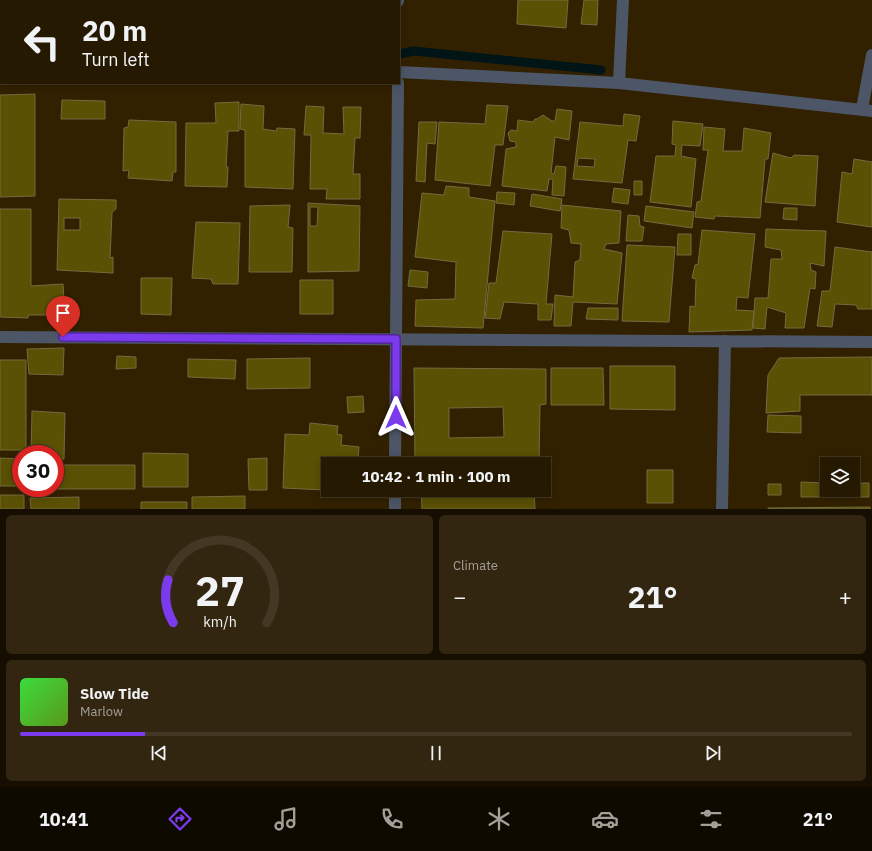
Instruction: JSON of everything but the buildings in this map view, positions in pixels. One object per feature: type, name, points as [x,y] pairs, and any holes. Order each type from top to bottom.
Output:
[{"type":"street","points":[[619,83],[623,0]]},
{"type":"street","points":[[400,72],[619,83],[867,110],[872,55]]},
{"type":"street","points":[[395,457],[398,84]]},
{"type":"street","points":[[0,337],[872,342]]},
{"type":"street","points":[[722,509],[725,341]]},
{"type":"street","points":[[395,497],[395,509]]},
{"type":"waterway","points":[[400,54],[414,51],[601,70]]},
{"type":"route","points":[[63,337],[396,339],[396,417]]}]
